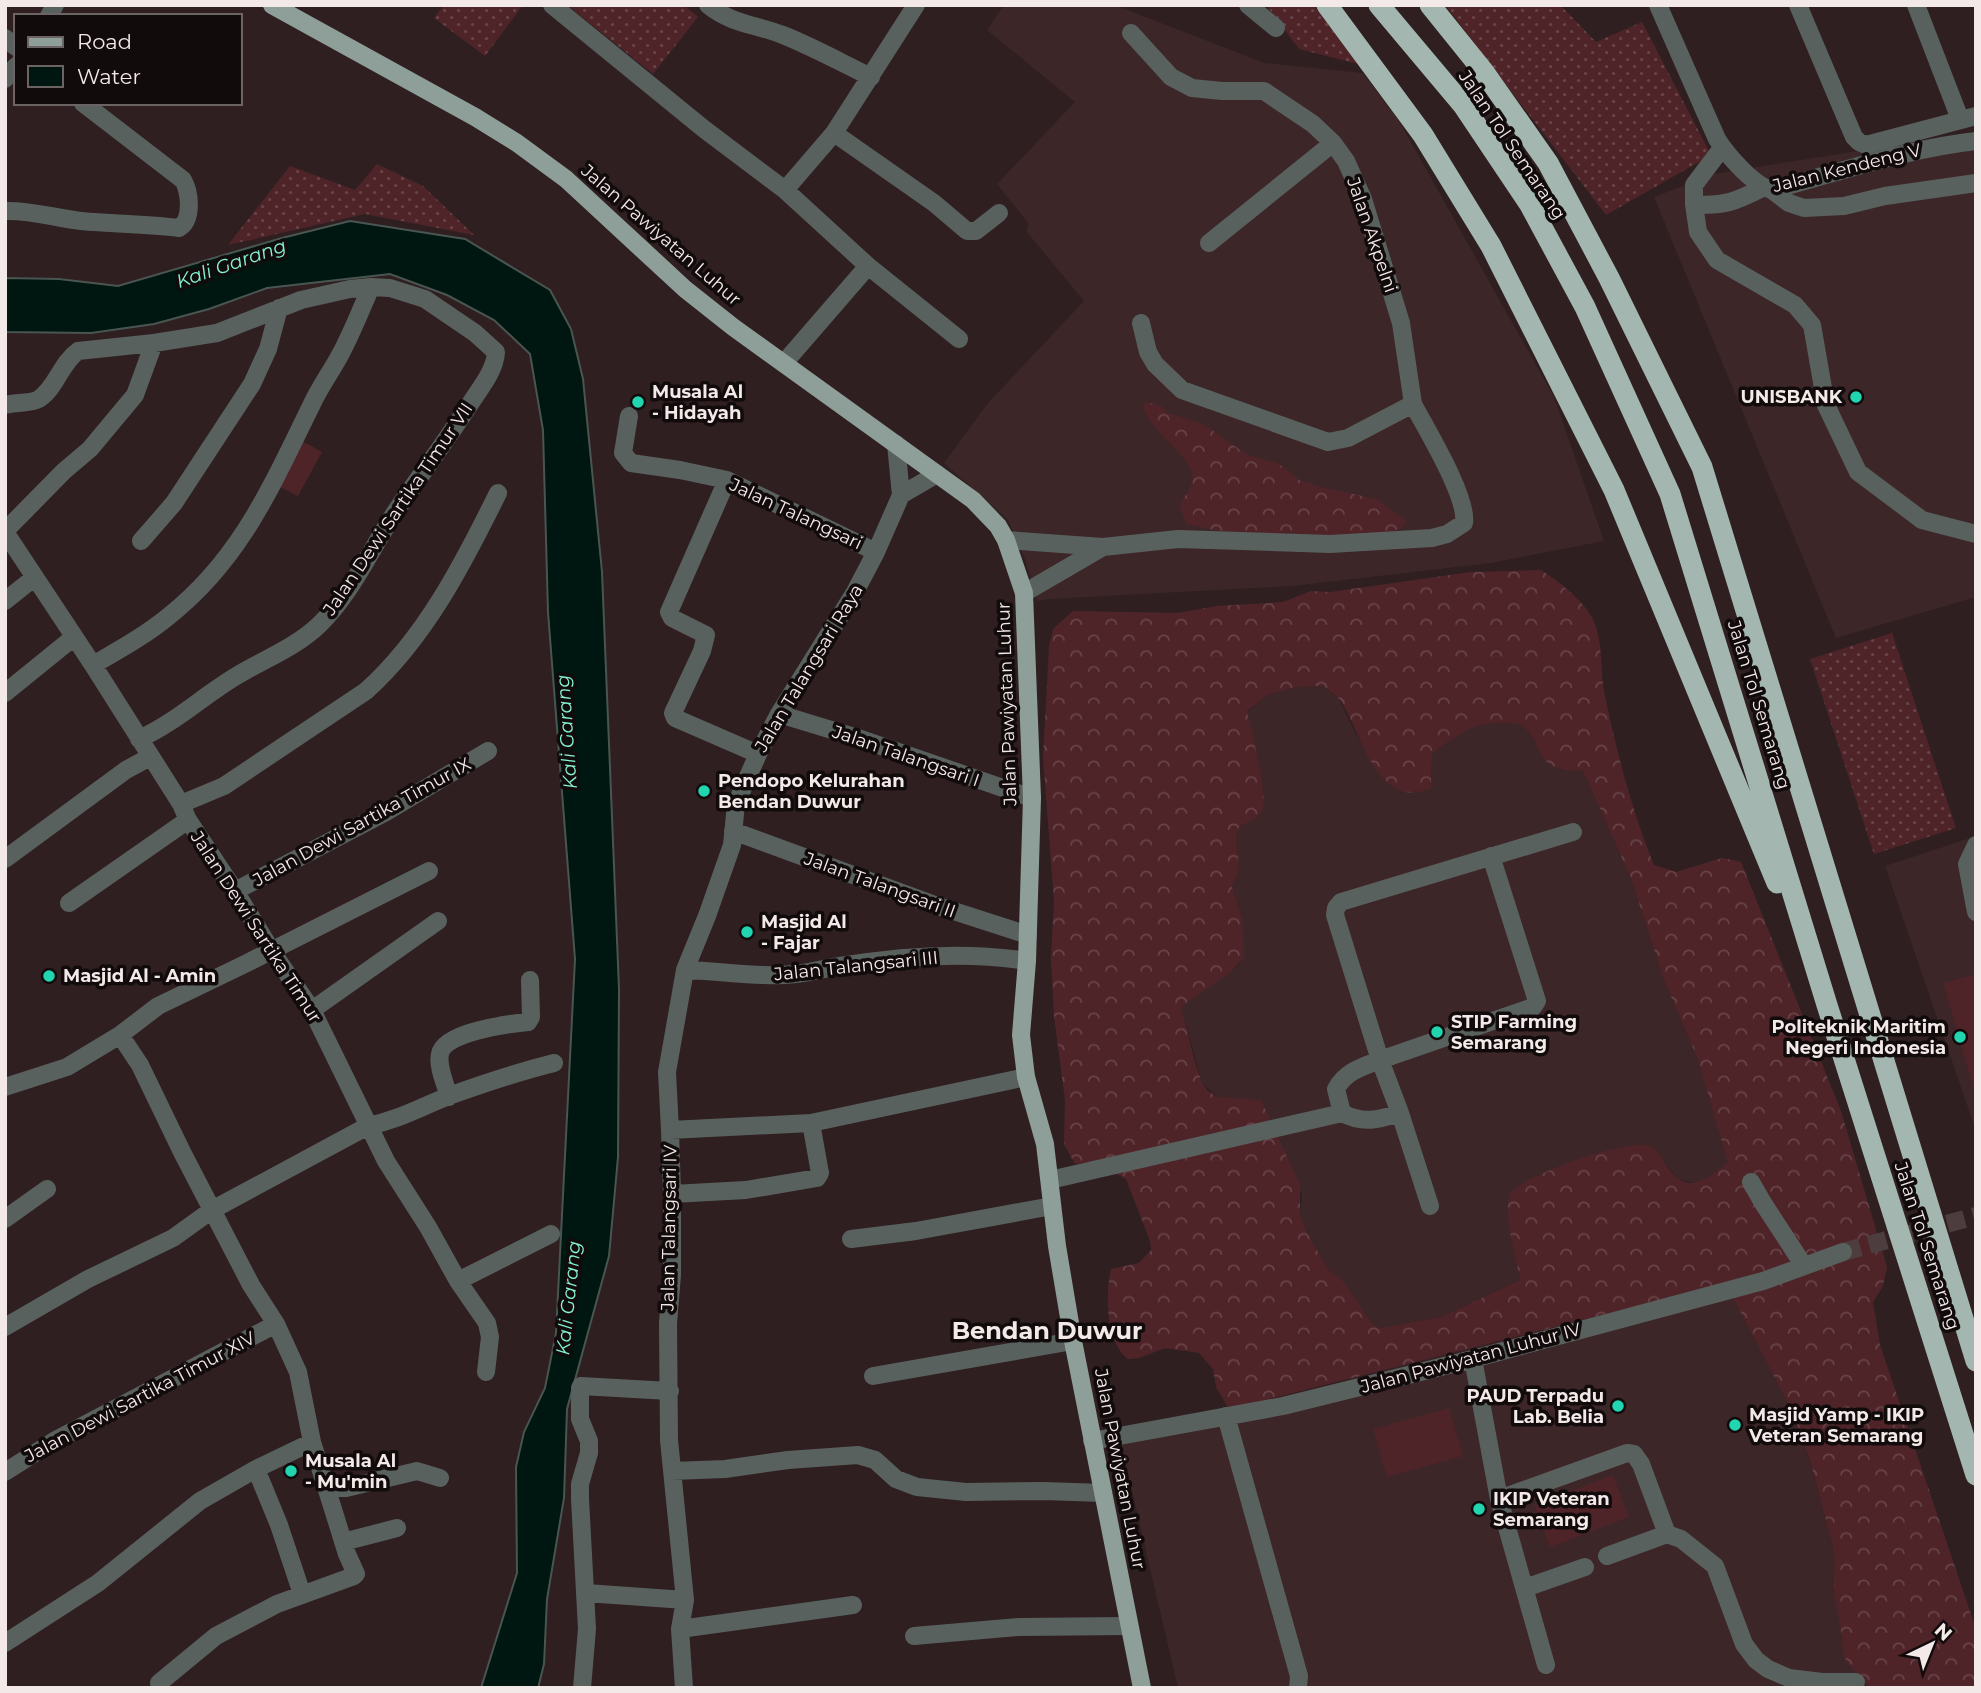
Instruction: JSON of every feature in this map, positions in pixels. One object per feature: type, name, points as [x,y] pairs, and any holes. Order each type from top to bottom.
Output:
[{"type":"highway","points":[[1328,5],[1423,135],[1491,246],[1614,490],[1827,1005]]},
{"type":"highway","name":"Jalan Tol Semarang","points":[[1379,5],[1463,105],[1530,205],[1585,307],[1670,494],[1827,1005],[1976,1475]]},
{"type":"highway","name":"Jalan Tol Semarang","points":[[1430,5],[1484,72],[1548,163],[1609,278],[1702,467],[1976,1361]]},
{"type":"main road","name":"Jalan Pawiyatan Luhur","points":[[272,5],[517,142],[566,180],[685,289],[973,500],[998,526],[1006,541],[1024,593],[1032,798],[1021,1035],[1026,1077],[1045,1144],[1073,1341],[1142,1688]]},
{"type":"street","points":[[551,5],[704,129],[785,190],[868,266],[959,339]]},
{"type":"street","points":[[708,5],[729,20],[778,33],[803,43],[871,78]]},
{"type":"street","points":[[1248,5],[1276,28]]},
{"type":"street","name":"Jalan Kendeng V","points":[[1658,5],[1722,148],[1767,189],[1813,180],[1849,167],[1933,146],[1976,141]]},
{"type":"street","points":[[1798,5],[1854,137],[1867,145],[1968,117],[1916,5]]},
{"type":"street","points":[[785,190],[834,132],[871,78],[909,8]]},
{"type":"street","name":"Jalan Akpelni","points":[[1006,541],[1103,547],[1178,539],[1330,544],[1432,538],[1447,534],[1465,523],[1466,514],[1451,478],[1412,404],[1401,323],[1363,199],[1346,161],[1313,124],[1264,91],[1192,88],[1171,77],[1131,33]]},
{"type":"street","points":[[5,211],[44,214],[78,221],[179,228],[185,224],[188,190],[173,171],[84,105]]},
{"type":"street","points":[[834,132],[934,203],[967,231],[976,231],[999,213]]},
{"type":"street","points":[[1209,243],[1333,144]]},
{"type":"street","points":[[1722,148],[1694,185],[1698,232],[1717,260],[1795,305],[1812,325],[1826,405],[1858,472],[1922,520],[1976,534]]},
{"type":"street","points":[[1694,204],[1712,206],[1734,203],[1767,189],[1789,203],[1804,208],[1844,206],[1976,183]]},
{"type":"street","points":[[784,363],[868,266]]},
{"type":"street","points":[[5,404],[38,400],[69,357],[78,351],[217,333],[301,300],[371,287],[341,354],[317,394],[276,481],[235,548],[199,589],[169,617],[93,665]]},
{"type":"street","name":"Jalan Dewi Sartika Timur VII","points":[[139,739],[157,731],[238,675],[295,645],[320,624],[339,601],[489,374],[496,360],[496,352],[465,326],[425,299],[390,288],[371,287]]},
{"type":"street","points":[[141,541],[174,503],[245,395],[268,349],[279,309]]},
{"type":"street","points":[[1141,323],[1148,352],[1155,364],[1182,390],[1328,442],[1348,438],[1412,404]]},
{"type":"street","points":[[5,532],[64,471],[90,449],[135,395],[154,343]]},
{"type":"street","name":"Jalan Talangsari","points":[[629,416],[623,453],[631,463],[727,480],[876,552]]},
{"type":"street","name":"Jalan Talangsari Raya","points":[[670,1130],[667,1072],[685,970],[723,872],[732,838],[736,804],[779,714],[855,592],[876,552],[901,495],[896,444]]},
{"type":"street","points":[[901,495],[937,474]]},
{"type":"street","points":[[727,480],[669,612],[672,618],[706,635],[702,651],[673,713],[675,718],[758,754]]},
{"type":"street","points":[[69,903],[184,812],[366,691],[384,675],[440,599],[467,556],[498,493]]},
{"type":"street","name":"Jalan Dewi Sartika Timur","points":[[5,532],[93,665],[271,950],[312,1010],[386,1161],[490,1330],[486,1373]]},
{"type":"street","name":"Jalan Akpelni","points":[[1024,593],[1103,547]]},
{"type":"street","points":[[5,601],[35,576]]},
{"type":"street","points":[[5,693],[74,637]]},
{"type":"street","name":"Jalan Talangsari I","points":[[779,714],[858,738],[1032,798]]},
{"type":"street","name":"Jalan Dewi Sartika Timur IX","points":[[235,891],[386,812],[488,751]]},
{"type":"street","points":[[5,859],[126,770],[150,757]]},
{"type":"street","points":[[1430,1206],[1380,1060],[1335,915],[1336,908],[1341,902],[1573,832]]},
{"type":"street","name":"Jalan Talangsari II","points":[[732,838],[932,904],[1027,947]]},
{"type":"street","points":[[1976,845],[1967,864],[1976,912]]},
{"type":"street","points":[[1342,1113],[1336,1089],[1348,1073],[1533,1007],[1537,1001],[1491,856]]},
{"type":"street","points":[[7,1084],[67,1067],[120,1035],[158,1006],[429,871]]},
{"type":"street","points":[[312,1010],[438,921]]},
{"type":"street","name":"Jalan Talangsari III","points":[[685,970],[730,974],[802,973],[920,957],[1004,958],[1027,947]]},
{"type":"street","points":[[449,1097],[439,1058],[444,1045],[450,1040],[492,1027],[528,1021],[531,1017],[530,980]]},
{"type":"street","name":"Jalan Dewi Sartika Timur XIV","points":[[120,1035],[140,1065],[251,1285],[276,1324],[298,1372],[312,1442],[343,1542],[356,1574],[302,1594]]},
{"type":"street","points":[[5,1327],[88,1279],[173,1238],[212,1210],[368,1126],[391,1121],[504,1077],[554,1063]]},
{"type":"street","name":"Jalan Talangsari IV","points":[[684,1688],[680,1629],[685,1600],[669,1440],[668,1323],[672,1194],[670,1130],[811,1123],[1026,1077]]},
{"type":"street","points":[[1050,1180],[1342,1113],[1365,1121],[1376,1121],[1400,1113]]},
{"type":"street","points":[[672,1194],[746,1189],[815,1179],[820,1173],[811,1123]]},
{"type":"street","points":[[1751,1182],[1804,1266]]},
{"type":"street","points":[[5,1219],[47,1189]]},
{"type":"street","points":[[851,1239],[916,1231],[1052,1206]]},
{"type":"street","points":[[458,1281],[551,1234]]},
{"type":"street","name":"Jalan Pawiyatan Luhur IV","points":[[1092,1441],[1283,1406],[1473,1359],[1763,1281],[1843,1252]]},
{"type":"street","name":"Jalan Dewi Sartika Timur XIV","points":[[5,1472],[54,1441],[276,1324]]},
{"type":"street","points":[[873,1376],[1073,1341]]},
{"type":"street","points":[[1473,1359],[1499,1499],[1546,1665]]},
{"type":"street","points":[[582,1688],[587,1629],[580,1538],[580,1484],[589,1453],[589,1441],[580,1419],[580,1388],[670,1391]]},
{"type":"street","points":[[1226,1416],[1299,1676],[1298,1688]]},
{"type":"street","points":[[5,1643],[98,1583],[200,1502],[256,1469],[312,1442]]},
{"type":"street","points":[[1499,1499],[1628,1453],[1634,1454],[1641,1464],[1667,1534]]},
{"type":"street","points":[[672,1471],[725,1469],[858,1455],[875,1460],[896,1479],[917,1488],[966,1493],[1103,1493]]},
{"type":"street","points":[[159,1683],[216,1636],[302,1594],[279,1525],[256,1469]]},
{"type":"street","points":[[326,1489],[346,1488],[417,1471],[440,1478]]},
{"type":"street","points":[[343,1542],[397,1528]]},
{"type":"street","points":[[1607,1556],[1667,1534],[1681,1539],[1715,1566],[1744,1644],[1756,1660],[1768,1669],[1789,1678],[1856,1682]]},
{"type":"street","points":[[1525,1588],[1585,1567]]},
{"type":"street","points":[[586,1592],[685,1600]]},
{"type":"street","points":[[680,1629],[853,1605]]},
{"type":"street","points":[[914,1636],[1019,1627],[1129,1626]]},
{"type":"shaded area","points":[[1004,5],[1115,5],[1264,63],[1363,73],[1399,121],[1554,397],[1604,541],[1491,563],[1292,586],[1037,601],[1025,559],[1008,520],[944,463],[988,403],[1084,301],[1026,231],[1029,225],[997,184],[1075,102],[987,30]]},
{"type":"shaded area","name":"UNISBANK","points":[[1976,132],[1976,597],[1836,638],[1654,197],[1714,174]]},
{"type":"shaded area","name":"STIP Farming Semarang","points":[[1323,686],[1339,699],[1380,774],[1431,788],[1432,753],[1470,727],[1489,721],[1518,723],[1526,728],[1544,759],[1560,769],[1583,771],[1630,876],[1665,983],[1697,1057],[1729,1162],[1708,1180],[1698,1184],[1678,1179],[1652,1147],[1509,1225],[1520,1280],[1441,1317],[1380,1328],[1372,1324],[1344,1282],[1328,1269],[1307,1233],[1300,1215],[1302,1195],[1261,1101],[1217,1097],[1202,1083],[1181,1007],[1239,965],[1242,918],[1232,887],[1239,869],[1236,837],[1239,827],[1257,817],[1263,790],[1247,712],[1270,694],[1298,687]]},
{"type":"shaded area","name":"Politeknik Maritim Negeri Indonesia","points":[[1976,836],[1976,1131],[1885,866]]},
{"type":"shaded area","name":"IKIP Veteran Semarang","points":[[1726,1284],[1792,1411],[1811,1465],[1835,1555],[1843,1654],[1871,1688],[1178,1688],[1118,1431],[1273,1399]]},
{"type":"green space","points":[[444,5],[523,5],[485,56],[434,18]]},
{"type":"green space","points":[[567,5],[684,5],[698,17],[653,74]]},
{"type":"green space","points":[[1266,5],[1314,5],[1358,64],[1299,49]]},
{"type":"green space","points":[[1445,5],[1560,5],[1596,42],[1642,22],[1711,155],[1606,215]]},
{"type":"green space","points":[[377,164],[423,186],[474,235],[365,214],[228,245],[290,166],[355,190]]},
{"type":"green space","points":[[1146,402],[1161,406],[1168,413],[1203,424],[1246,454],[1279,464],[1299,480],[1376,499],[1406,522],[1392,532],[1366,537],[1223,532],[1187,524],[1180,507],[1191,485],[1192,472],[1180,453],[1146,415],[1143,405]]},
{"type":"green space","points":[[302,441],[322,452],[298,496],[278,486]]},
{"type":"green space","points":[[1541,570],[1573,595],[1592,618],[1598,635],[1603,688],[1615,739],[1632,803],[1654,865],[1676,872],[1722,858],[1741,862],[1841,1111],[1887,1267],[1883,1286],[1873,1302],[1880,1345],[1976,1629],[1976,1688],[1871,1688],[1848,1664],[1843,1654],[1834,1592],[1835,1555],[1811,1464],[1792,1411],[1726,1284],[1229,1409],[1216,1387],[1213,1369],[1199,1353],[1165,1348],[1139,1358],[1128,1359],[1115,1341],[1108,1304],[1111,1269],[1139,1263],[1151,1250],[1126,1179],[1094,1162],[1075,1164],[1064,1144],[1065,1100],[1054,1016],[1051,959],[1054,901],[1043,757],[1049,647],[1053,629],[1073,611],[1178,613],[1217,606],[1283,602],[1311,591],[1330,592],[1471,572]],"holes":[[[1323,686],[1340,700],[1373,765],[1382,777],[1405,792],[1431,788],[1432,753],[1466,730],[1484,724],[1514,723],[1521,726],[1526,729],[1543,758],[1551,765],[1583,771],[1630,876],[1665,983],[1697,1057],[1728,1162],[1705,1179],[1689,1183],[1674,1175],[1655,1149],[1638,1145],[1587,1156],[1536,1176],[1509,1194],[1509,1227],[1520,1280],[1441,1317],[1380,1328],[1372,1324],[1344,1282],[1328,1269],[1307,1233],[1300,1215],[1300,1185],[1261,1100],[1217,1097],[1202,1083],[1181,1007],[1232,971],[1244,957],[1242,918],[1232,887],[1239,869],[1236,837],[1239,827],[1257,816],[1264,804],[1247,711],[1270,694],[1298,687]]]},
{"type":"green space","points":[[1892,633],[1956,828],[1874,854],[1810,659]]},
{"type":"green space","points":[[1976,974],[1976,1096],[1943,983]]},
{"type":"green space","points":[[1449,1408],[1463,1456],[1387,1477],[1373,1429]]},
{"type":"green space","points":[[1613,1475],[1629,1517],[1550,1547],[1534,1505]]},
{"type":"water","name":"Kali Garang","points":[[350,221],[465,239],[550,290],[571,329],[583,379],[602,572],[619,989],[618,1157],[609,1256],[567,1409],[564,1498],[547,1599],[544,1664],[538,1688],[481,1688],[517,1573],[516,1467],[524,1432],[545,1388],[556,1333],[575,959],[548,612],[543,430],[530,354],[494,320],[447,295],[390,274],[267,288],[209,309],[154,324],[91,333],[5,332],[5,278],[59,279],[118,286]]},
{"type":"tunnel","points":[[1843,1252],[1976,1216]]},
{"type":"place","name":"UNISBANK","points":[[1856,397]]},
{"type":"place","name":"Musala Al - Hidayah","points":[[638,402]]},
{"type":"place","name":"Pendopo Kelurahan Bendan Duwur","points":[[704,791]]},
{"type":"place","name":"Masjid Al - Fajar","points":[[747,932]]},
{"type":"place","name":"Masjid Al - Amin","points":[[49,976]]},
{"type":"place","name":"STIP Farming Semarang","points":[[1437,1032]]},
{"type":"place","name":"Politeknik Maritim Negeri Indonesia","points":[[1960,1037]]},
{"type":"place","name":"PAUD Terpadu Lab. Belia","points":[[1618,1406]]},
{"type":"place","name":"Masjid Yamp - IKIP Veteran Semarang","points":[[1735,1425]]},
{"type":"place","name":"Musala Al - Mu'min","points":[[291,1471]]},
{"type":"place","name":"IKIP Veteran Semarang","points":[[1479,1509]]},
{"type":"district","name":"Bendan Duwur","points":[[1047,1331]]}]
